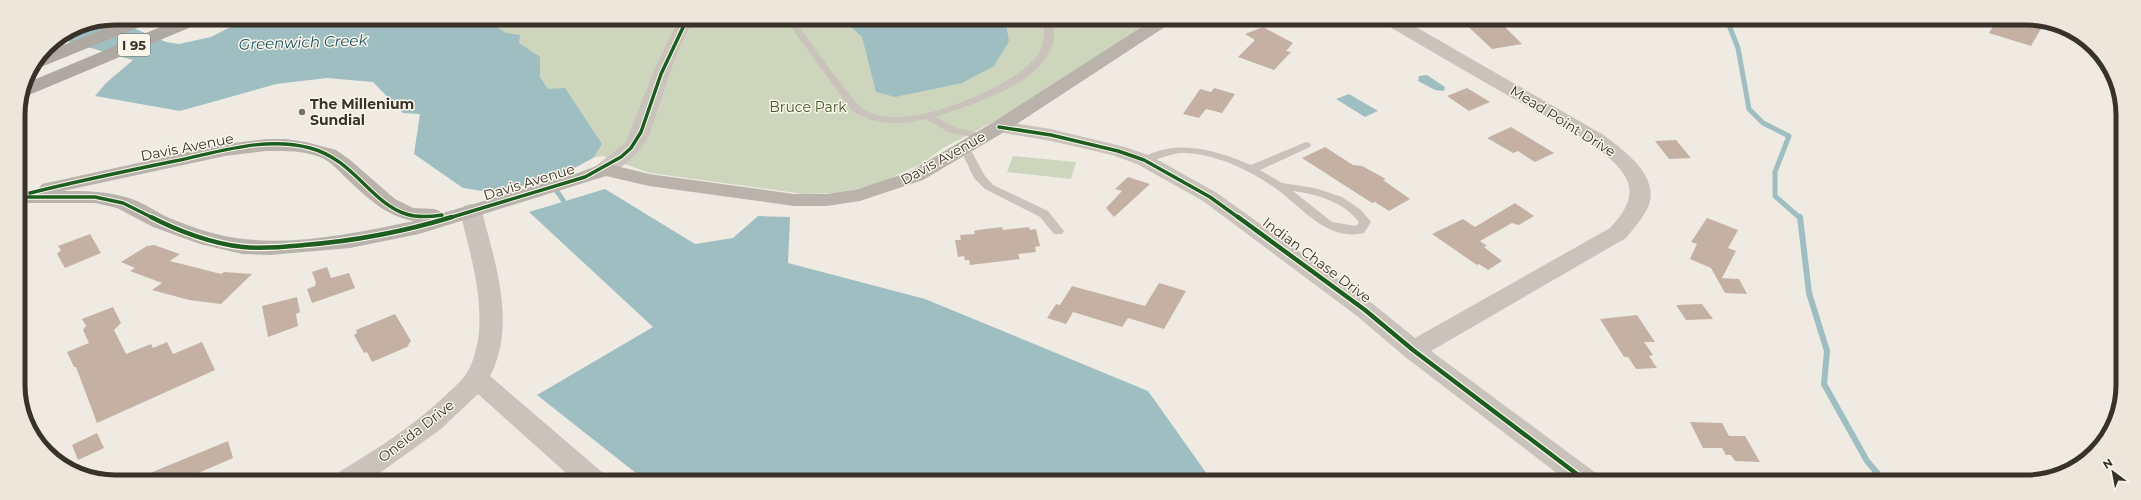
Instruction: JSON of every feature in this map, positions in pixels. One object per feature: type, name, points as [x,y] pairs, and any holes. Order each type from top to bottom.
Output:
[{"type":"highway","name":"I 95","points":[[44,59],[129,25]]},
{"type":"highway","name":"I 95","points":[[29,88],[181,25]]},
{"type":"main road","name":"Davis Avenue","points":[[25,197],[95,197],[123,203],[178,229],[242,247],[270,248],[350,241],[418,227],[506,202],[585,177],[604,169],[649,180],[794,200],[828,200],[860,195],[916,176],[990,131],[1156,25]]},
{"type":"main road","name":"Davis Avenue","points":[[25,195],[70,183],[217,152],[255,146],[287,145],[308,147],[328,154],[342,162],[389,206],[400,212],[428,217],[465,213]]},
{"type":"street","points":[[604,169],[631,148],[638,137],[682,25]]},
{"type":"street","name":"Mead Point Drive","points":[[1399,25],[1595,138],[1620,157],[1640,182],[1642,192],[1632,219],[1618,233],[1413,350]]},
{"type":"street","name":"Indian Chase Drive","points":[[990,131],[1098,145],[1144,160],[1210,197],[1255,228],[1365,310],[1413,350],[1578,475]]},
{"type":"street","name":"Oneida Drive","points":[[356,475],[446,410],[476,379],[488,350],[491,331],[488,293],[478,239],[465,213]]},
{"type":"street","points":[[476,379],[500,398],[586,475]]},
{"type":"lane","points":[[793,25],[857,110],[868,116],[885,120],[907,120],[964,104],[1015,81],[1029,71],[1048,48],[1048,25]]},
{"type":"lane","points":[[927,115],[936,124],[948,129],[990,131]]},
{"type":"lane","points":[[1250,170],[1306,144]]},
{"type":"lane","points":[[964,147],[980,178],[989,187],[1044,214],[1058,231]]},
{"type":"lane","points":[[1144,160],[1166,152],[1192,150],[1214,154],[1250,170],[1279,186],[1291,194],[1326,225],[1343,231],[1360,230],[1365,222],[1359,214],[1348,206],[1316,190],[1279,186]]},
{"type":"green space","name":"Bruce Park","points":[[405,25],[1145,25],[999,119],[943,148],[923,163],[876,185],[834,193],[804,194],[650,173],[603,156],[575,160]]},
{"type":"green space","points":[[1013,156],[1076,162],[1071,179],[1007,172]]},
{"type":"water","points":[[115,25],[126,25],[166,42],[179,44],[211,37],[234,25],[494,25],[506,33],[520,35],[519,43],[540,57],[540,77],[548,89],[565,88],[602,144],[593,158],[571,170],[547,179],[495,193],[463,188],[414,154],[420,114],[403,113],[373,82],[327,78],[276,84],[180,111],[95,96],[106,83],[133,60],[64,40],[86,30]]},
{"type":"water","points":[[849,25],[1006,25],[1009,41],[994,66],[962,83],[895,97],[876,92],[862,37]]},
{"type":"water","points":[[1427,75],[1445,87],[1444,91],[1435,90],[1418,81],[1419,76]]},
{"type":"water","points":[[1349,94],[1378,111],[1365,117],[1336,99]]},
{"type":"water","points":[[605,189],[695,244],[733,238],[758,216],[790,217],[788,263],[925,299],[1148,391],[1208,475],[638,475],[537,395],[653,327],[529,212]]},
{"type":"building","points":[[1466,25],[1501,25],[1505,27],[1522,44],[1492,49]]},
{"type":"building","points":[[1994,25],[2042,27],[2031,46],[1989,33]]},
{"type":"building","points":[[1263,27],[1293,43],[1286,51],[1291,52],[1274,70],[1238,57],[1255,40],[1245,34]]},
{"type":"building","points":[[1214,88],[1235,94],[1222,113],[1206,109],[1199,118],[1183,114],[1200,89],[1211,92]]},
{"type":"building","points":[[1467,88],[1490,102],[1469,111],[1447,96]]},
{"type":"building","points":[[1511,127],[1554,153],[1535,162],[1518,151],[1513,153],[1487,138]]},
{"type":"building","points":[[1676,140],[1691,158],[1669,159],[1655,141]]},
{"type":"building","points":[[1325,147],[1353,165],[1362,166],[1386,179],[1383,180],[1410,199],[1389,211],[1375,202],[1372,203],[1302,158]]},
{"type":"building","points":[[1128,177],[1150,184],[1114,217],[1106,208],[1122,191],[1115,189]]},
{"type":"building","points":[[1515,203],[1534,216],[1519,225],[1512,223],[1480,241],[1487,246],[1484,247],[1502,261],[1488,270],[1479,264],[1477,265],[1432,234],[1463,219],[1475,227]]},
{"type":"building","points":[[1707,218],[1738,230],[1728,248],[1736,251],[1722,278],[1739,279],[1747,294],[1725,293],[1711,268],[1690,259],[1697,244],[1691,242]]},
{"type":"building","points":[[1002,227],[1003,230],[1029,227],[1030,230],[1036,229],[1040,246],[1035,247],[1036,252],[1018,254],[1020,259],[970,265],[969,260],[965,260],[964,256],[958,257],[955,240],[961,240],[960,235],[975,234],[974,231]]},
{"type":"building","points":[[90,234],[101,253],[65,268],[57,254],[61,250],[58,246]]},
{"type":"building","points":[[154,245],[180,254],[170,261],[221,274],[224,272],[252,274],[221,304],[189,300],[152,290],[162,283],[130,271],[135,268],[121,262],[147,246]]},
{"type":"building","points":[[327,267],[331,278],[349,273],[355,288],[312,303],[307,289],[315,286],[316,283],[312,272]]},
{"type":"building","points":[[1159,283],[1186,291],[1164,329],[1128,318],[1122,327],[1073,312],[1066,324],[1047,318],[1056,304],[1060,305],[1072,286],[1145,306]]},
{"type":"building","points":[[297,297],[300,312],[296,314],[298,326],[268,337],[262,306]]},
{"type":"building","points":[[1702,304],[1713,319],[1686,320],[1676,305]]},
{"type":"building","points":[[113,307],[121,323],[114,330],[126,354],[151,344],[153,348],[167,342],[173,354],[202,342],[215,370],[97,423],[76,367],[74,367],[67,352],[89,343],[83,330],[86,326],[82,319]]},
{"type":"building","points":[[395,314],[411,341],[407,347],[372,362],[367,352],[364,353],[354,335],[357,333],[356,330]]},
{"type":"building","points":[[1637,315],[1655,342],[1644,342],[1653,355],[1649,356],[1657,368],[1636,369],[1628,357],[1624,357],[1600,319]]},
{"type":"building","points":[[1690,422],[1722,423],[1729,436],[1745,436],[1760,462],[1735,461],[1731,455],[1726,455],[1722,448],[1703,448]]},
{"type":"building","points":[[97,433],[104,448],[78,460],[72,445]]},
{"type":"building","points":[[228,441],[233,458],[194,475],[145,475]]},
{"type":"waterway","points":[[1729,25],[1738,48],[1749,109],[1763,123],[1789,136],[1775,172],[1775,196],[1800,218]]},
{"type":"waterway","name":"Greenwich Creek","points":[[543,172],[563,200]]},
{"type":"waterway","points":[[1800,217],[1809,293],[1827,351],[1824,384],[1867,461],[1879,475]]},
{"type":"cycle path","points":[[25,197],[95,197],[123,203],[161,222],[208,239],[242,247],[270,248],[350,241],[419,227],[585,177],[621,157],[631,148],[641,132],[661,74],[683,25]]},
{"type":"cycle path","points":[[999,127],[1051,135],[1118,151],[1144,160],[1210,197],[1365,310],[1413,350],[1578,475]]},
{"type":"cycle path","points":[[30,193],[104,175],[244,146],[278,144],[310,148],[329,155],[346,166],[385,202],[400,212],[421,216],[442,215]]},
{"type":"place","name":"The Millenium Sundial","points":[[302,112]]}]
